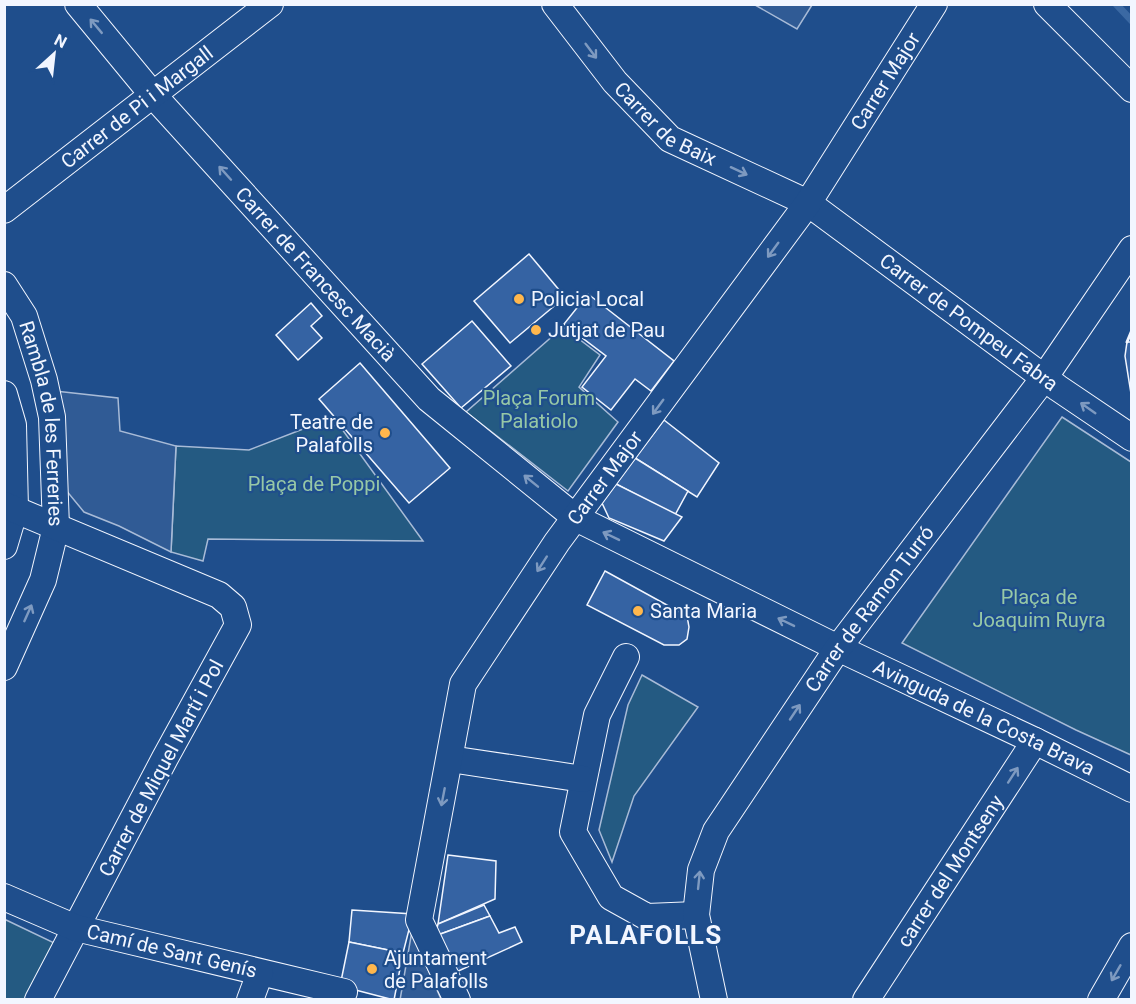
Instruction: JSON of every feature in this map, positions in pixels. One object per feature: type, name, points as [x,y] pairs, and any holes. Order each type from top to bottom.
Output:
[{"type":"street","name":"Carrer de Francesc Macià","points":[[78,4],[153,95],[429,399],[576,518]]},
{"type":"street","name":"Carrer de Pi i Margall","points":[[4,210],[270,4]]},
{"type":"street","name":"Carrer de Baix","points":[[555,4],[615,82],[670,139],[808,203]]},
{"type":"street","name":"Carrer Major","points":[[457,999],[419,920],[463,684],[557,542],[808,203],[934,4]]},
{"type":"street","points":[[1047,4],[1131,89]]},
{"type":"street","name":"Carrer de Pompeu Fabra","points":[[808,203],[1044,378],[1131,438]]},
{"type":"street","name":"Carrer de Ramon Turró","points":[[714,999],[696,915],[700,870],[716,831],[838,648],[1044,378],[1131,249]]},
{"type":"street","name":"Rambla de les Ferreries","points":[[4,285],[24,316],[44,380],[52,417],[56,527],[43,580],[4,667]]},
{"type":"street","name":"Rambla de les Ferreries","points":[[4,394],[13,425],[10,507],[4,546]]},
{"type":"street","points":[[10,507],[56,527]]},
{"type":"street","name":"Avinguda de la Costa Brava","points":[[576,518],[838,648],[1131,789]]},
{"type":"street","name":"Carrer de Miquel Martí i Pol","points":[[38,999],[238,625],[233,607],[219,595],[56,527]]},
{"type":"street","points":[[626,657],[597,716],[573,832],[611,897],[647,917],[696,915]]},
{"type":"street","name":"carrer del Montseny","points":[[866,999],[1035,741]]},
{"type":"street","points":[[450,759],[583,779]]},
{"type":"street","name":"Camí de Sant Genís","points":[[4,897],[76,928],[344,992]]},
{"type":"street","points":[[1101,999],[1131,946]]},
{"type":"street","points":[[250,999],[260,973]]},
{"type":"green space","name":"Plaça Forum Palatiolo","points":[[563,327],[600,355],[579,387],[618,422],[568,491],[466,412]]},
{"type":"green space","name":"Plaça de Joaquim Ruyra","points":[[1062,417],[1131,462],[1131,755],[902,643]]},
{"type":"green space","name":"Plaça de Poppi","points":[[339,425],[423,541],[208,539],[203,561],[171,552],[176,446],[249,450],[303,429]]},
{"type":"green space","points":[[642,675],[698,707],[634,796],[612,862],[599,830],[628,705]]},
{"type":"green space","points":[[4,919],[69,950],[45,999],[5,999]]},
{"type":"shaded area","points":[[755,5],[812,5],[797,29]]},
{"type":"shaded area","points":[[55,391],[118,398],[120,431],[176,446],[171,552],[119,526],[84,512],[65,489]]},
{"type":"shaded area","points":[[414,919],[418,947],[441,999],[400,1000]]},
{"type":"building","name":"Policia Local","points":[[529,254],[565,297],[510,343],[474,301]]},
{"type":"building","points":[[588,294],[674,361],[651,391],[635,379],[611,410],[582,387],[606,356],[564,324]]},
{"type":"building","points":[[311,303],[322,316],[311,326],[322,338],[298,360],[276,335]]},
{"type":"building","points":[[472,321],[511,366],[461,408],[422,364]]},
{"type":"building","points":[[1127,342],[1132,342],[1132,400],[1125,356]]},
{"type":"building","name":"Teatre de Palafolls","points":[[360,363],[450,468],[409,503],[319,399]]},
{"type":"building","points":[[664,420],[719,463],[697,497],[635,458]]},
{"type":"building","points":[[635,458],[688,491],[675,515],[616,484]]},
{"type":"building","points":[[616,484],[682,517],[664,541],[609,518],[602,503]]},
{"type":"building","name":"Santa Maria","points":[[605,571],[687,616],[689,627],[687,639],[679,645],[664,645],[587,605]]},
{"type":"building","points":[[448,855],[496,861],[495,899],[438,924]]},
{"type":"building","points":[[484,905],[490,916],[435,936],[438,924]]},
{"type":"building","points":[[352,910],[413,914],[403,953],[349,942]]},
{"type":"building","points":[[490,916],[499,933],[515,927],[522,942],[454,973],[435,936]]},
{"type":"building","name":"Ajuntament de Palafolls","points":[[349,942],[403,953],[394,1000],[340,986]]},
{"type":"waterway","points":[[1116,4],[1132,21]]},
{"type":"wall","points":[[1127,342],[1132,330]]},
{"type":"place","name":"Policia Local","points":[[519,299]]},
{"type":"place","name":"Jutjat de Pau","points":[[536,330]]},
{"type":"place","name":"Teatre de Palafolls","points":[[385,433]]},
{"type":"place","name":"Santa Maria","points":[[638,611]]},
{"type":"place","name":"Ajuntament de Palafolls","points":[[372,969]]},
{"type":"district","name":"PALAFOLLS","points":[[646,935]]}]
